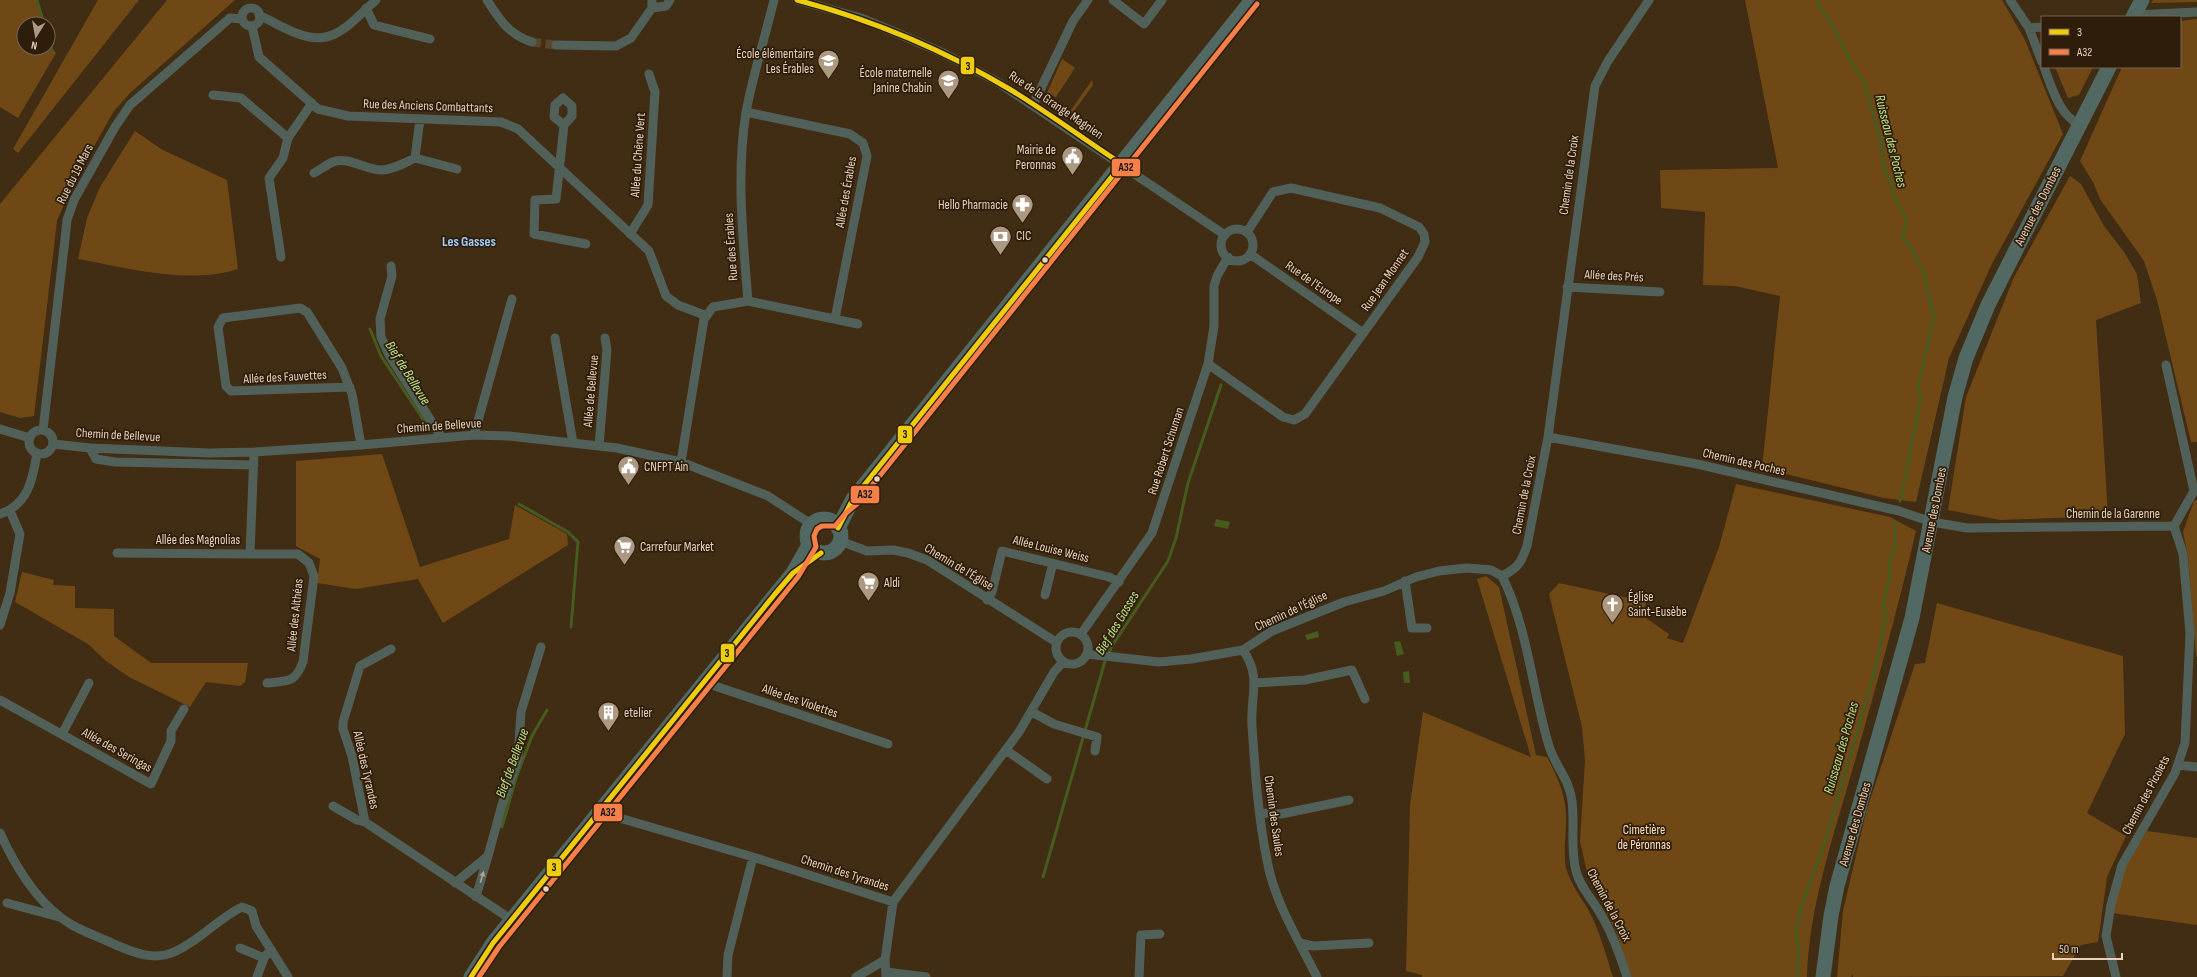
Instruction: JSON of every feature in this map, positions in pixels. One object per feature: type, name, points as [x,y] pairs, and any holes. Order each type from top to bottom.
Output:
[{"type":"main road","points":[[815,549],[833,550],[840,509],[853,500],[1252,0]]},
{"type":"main road","points":[[2134,16],[2142,0]]},
{"type":"main road","name":"Avenue des Dombes","points":[[1823,977],[1830,924],[1838,886],[1912,618],[1932,522],[1955,398],[1966,358],[1988,305],[2108,68]]},
{"type":"main road","points":[[815,549],[806,536],[812,524],[820,519],[836,530]]},
{"type":"main road","points":[[471,977],[493,943],[703,682],[793,573],[815,549]]},
{"type":"street","points":[[259,15],[257,23],[252,26],[245,24],[242,19],[245,10],[251,4],[259,15],[295,33],[317,38],[327,37],[341,29],[376,0]]},
{"type":"street","points":[[487,0],[503,25],[518,38],[532,42]]},
{"type":"street","points":[[556,44],[616,46],[631,38],[652,4],[666,6],[670,0]]},
{"type":"street","name":"Rue des Érables","points":[[748,301],[740,184],[746,112],[774,0]]},
{"type":"street","name":"Rue de la Grange Magnien","points":[[797,0],[861,18],[930,47],[996,81],[1122,164]]},
{"type":"street","points":[[1033,105],[1073,21],[1088,0]]},
{"type":"street","points":[[1113,0],[1144,24],[1162,0]]},
{"type":"street","name":"Chemin de la Croix","points":[[1627,977],[1620,954],[1601,914],[1582,885],[1576,872],[1572,853],[1572,802],[1569,785],[1549,748],[1516,613],[1502,576],[1513,570],[1521,562],[1527,546],[1548,437],[1595,86],[1608,61],[1649,0]]},
{"type":"street","points":[[2010,0],[2029,28],[2041,59]]},
{"type":"street","points":[[366,8],[374,25],[430,39]]},
{"type":"street","points":[[2134,16],[2197,12]]},
{"type":"street","name":"Rue du 19 Mars","points":[[43,430],[67,220],[74,200],[115,126],[130,105],[230,18],[242,19]]},
{"type":"street","name":"Rue des Anciens Combattants","points":[[252,26],[259,57],[318,109],[348,116],[501,122],[518,129],[649,251],[666,296],[678,305],[707,316]]},
{"type":"street","points":[[2029,28],[2041,27]]},
{"type":"street","points":[[2044,68],[2057,100],[2070,120],[2080,125]]},
{"type":"street","name":"Allée du Chêne Vert","points":[[630,234],[648,205],[655,92],[649,74]]},
{"type":"street","points":[[213,95],[241,98],[288,138]]},
{"type":"street","points":[[280,257],[269,178],[283,158],[288,138],[312,103]]},
{"type":"street","name":"Allée des Érables","points":[[746,112],[850,134],[863,143],[867,156],[835,319]]},
{"type":"street","points":[[415,158],[420,119]]},
{"type":"street","points":[[564,125],[556,199],[534,200],[534,234],[586,244]]},
{"type":"street","points":[[314,174],[334,161],[344,161],[381,170],[393,168],[415,158],[457,169]]},
{"type":"street","points":[[1122,164],[1224,235]]},
{"type":"street","name":"Rue Jean Monnet","points":[[1208,364],[1283,417],[1294,420],[1305,414],[1418,257],[1425,242],[1424,234],[1419,226],[1380,208],[1290,188],[1274,192],[1247,232]]},
{"type":"street","points":[[1237,229],[1247,232],[1250,235],[1254,245],[1250,254],[1240,261],[1228,258],[1222,247],[1224,235],[1237,229]]},
{"type":"street","name":"Rue de l'Europe","points":[[1250,254],[1363,333]]},
{"type":"street","name":"Rue Robert Schuman","points":[[1081,634],[1152,533],[1208,364],[1214,326],[1214,286],[1217,276],[1228,258]]},
{"type":"street","points":[[391,266],[392,276],[380,319],[381,337],[389,355],[442,438]]},
{"type":"street","name":"Allée des Prés","points":[[1567,287],[1660,292]]},
{"type":"street","points":[[474,435],[512,299]]},
{"type":"street","points":[[681,462],[704,319],[713,308],[748,301],[858,324]]},
{"type":"street","name":"Allée des Fauvettes","points":[[350,387],[230,391],[226,386],[218,327],[223,318],[300,308],[306,312],[342,368],[350,387],[362,445]]},
{"type":"street","points":[[555,338],[573,443]]},
{"type":"street","name":"Allée de Bellevue","points":[[599,446],[607,350],[605,338]]},
{"type":"street","name":"Chemin de la Garenne","points":[[1932,522],[1967,528],[2004,529],[2099,526],[2174,526],[2196,490],[2166,365]]},
{"type":"street","points":[[0,429],[30,438]]},
{"type":"street","points":[[43,430],[52,436],[53,444],[47,452],[37,453],[31,448],[30,438],[34,432],[43,430]]},
{"type":"street","name":"Chemin de Bellevue","points":[[53,444],[90,448],[209,453],[254,452],[362,445],[474,435],[573,443],[599,446],[681,462],[768,496],[812,524]]},
{"type":"street","name":"Chemin des Poches","points":[[1548,437],[1698,464],[1899,511],[1932,522]]},
{"type":"street","points":[[90,448],[96,459],[115,462],[254,465]]},
{"type":"street","name":"Allée des Magnolias","points":[[117,553],[250,554],[254,452]]},
{"type":"street","points":[[0,514],[10,511],[24,498],[33,480],[37,453]]},
{"type":"street","points":[[0,625],[10,593],[20,534],[10,511]]},
{"type":"street","name":"Chemin des Picolets","points":[[2116,977],[2106,936],[2111,904],[2122,865],[2175,773],[2185,743],[2190,633],[2183,554],[2174,526]]},
{"type":"street","name":"Chemin de l'Église","points":[[836,530],[867,551],[893,550],[908,553],[927,560],[987,600],[1056,642]]},
{"type":"street","name":"Allée Louise Weiss","points":[[987,600],[992,592],[1002,551],[1109,577],[1119,582]]},
{"type":"street","name":"Allée des Althéas","points":[[250,554],[298,554],[309,564],[314,576],[303,662],[298,674],[288,681],[267,683]]},
{"type":"street","points":[[1046,594],[1053,563]]},
{"type":"street","name":"Chemin de l'Église","points":[[1087,654],[1159,662],[1192,659],[1243,650],[1272,631],[1344,602],[1384,591],[1405,581],[1439,571],[1467,568],[1491,570],[1502,576]]},
{"type":"street","points":[[1405,581],[1412,628],[1427,628]]},
{"type":"street","points":[[1071,631],[1081,634],[1087,643],[1087,654],[1077,664],[1063,662],[1056,653],[1056,642],[1062,634],[1066,632],[1071,631]]},
{"type":"street","points":[[476,897],[502,805],[518,758],[521,712],[541,648]]},
{"type":"street","name":"Allée des Tyrandes","points":[[365,822],[352,756],[343,729],[344,722],[360,666],[391,649]]},
{"type":"street","name":"Chemin des Saules","points":[[1243,650],[1251,661],[1255,683],[1252,724],[1261,813],[1271,881],[1317,977]]},
{"type":"street","name":"Chemin des Tyrandes","points":[[599,812],[753,857],[893,902],[1006,750],[1032,712],[1054,672],[1063,662]]},
{"type":"street","points":[[1255,683],[1305,680],[1352,670],[1365,698]]},
{"type":"street","name":"Allée des Violettes","points":[[703,682],[888,744]]},
{"type":"street","name":"Allée des Seringas","points":[[62,734],[89,684]]},
{"type":"street","name":"Allée des Seringas","points":[[0,700],[151,784],[171,741],[171,731],[184,709]]},
{"type":"street","points":[[1032,712],[1054,724],[1097,737],[1095,751]]},
{"type":"street","points":[[1006,750],[1047,779]]},
{"type":"street","points":[[2178,765],[2197,767]]},
{"type":"street","points":[[1261,813],[1281,814],[1349,800]]},
{"type":"street","name":"Allée des Tyrandes","points":[[333,806],[357,820],[365,822],[455,884],[512,920]]},
{"type":"street","points":[[0,833],[11,859],[32,888],[51,909],[72,925],[136,954],[154,957],[174,953],[192,942],[223,917],[242,907],[252,911],[256,926],[288,977]]},
{"type":"street","points":[[455,884],[488,856]]},
{"type":"street","points":[[727,977],[728,955],[753,857]]},
{"type":"street","points":[[893,902],[885,960],[886,974],[926,977]]},
{"type":"street","points":[[7,903],[64,919]]},
{"type":"street","points":[[1139,977],[1141,935],[1160,934]]},
{"type":"street","points":[[1300,943],[1313,946],[1369,943]]},
{"type":"street","points":[[240,948],[264,958]]},
{"type":"street","points":[[257,977],[264,958],[271,949]]},
{"type":"street","points":[[856,977],[885,960]]},
{"type":"green space","points":[[0,0],[37,0],[40,16],[16,16],[16,56],[54,56],[18,118],[0,107]]},
{"type":"green space","points":[[98,0],[139,0],[18,153],[13,149]]},
{"type":"green space","points":[[167,0],[235,0],[130,93],[114,111],[72,185],[57,221],[34,416],[20,418],[0,412],[0,204]]},
{"type":"green space","points":[[1745,0],[2002,0],[2025,40],[2063,134],[1992,264],[1949,358],[1916,502],[1884,498],[1762,468],[1780,296],[1735,286],[1703,285],[1705,212],[1661,208],[1660,170],[1778,168]]},
{"type":"green space","points":[[2153,0],[2197,0],[2197,2],[2151,3]]},
{"type":"green space","points":[[2197,19],[2197,442],[2191,442],[2157,300],[2144,261],[2100,199],[2093,182],[2080,161],[2122,68],[2181,68],[2181,21]]},
{"type":"green space","points":[[1062,59],[1075,68],[1056,97],[1047,93]]},
{"type":"green space","points":[[2055,68],[2092,68],[2079,95],[2068,98]]},
{"type":"green space","points":[[1092,80],[1093,85],[1069,118],[1066,117]]},
{"type":"green space","points":[[135,131],[161,149],[227,180],[238,269],[219,274],[179,275],[138,270],[78,259],[87,218],[100,187]]},
{"type":"green space","points":[[2070,176],[2081,184],[2104,226],[2124,252],[2137,274],[2141,303],[2096,320],[2108,516],[2000,520],[1948,510],[1966,397],[2014,277]]},
{"type":"green space","points":[[382,454],[420,567],[509,539],[515,505],[567,534],[568,545],[443,623],[418,579],[356,589],[317,583],[320,559],[296,546],[296,461]]},
{"type":"green space","name":"Cimetière de Péronnas","points":[[1736,484],[1890,517],[1916,531],[1886,651],[1823,873],[1812,925],[1807,977],[1631,977],[1617,934],[1587,872],[1580,841],[1585,760],[1582,727],[1549,594],[1559,583],[1646,602],[1643,616],[1669,634],[1667,638],[1683,643],[1719,547]]},
{"type":"green space","points":[[2197,500],[2196,657],[2188,556],[2183,532],[2194,501]]},
{"type":"green space","points":[[22,572],[54,580],[53,585],[75,586],[75,608],[114,609],[114,636],[151,663],[248,663],[245,682],[240,686],[206,682],[190,707],[129,677],[106,661],[88,644],[15,602]]},
{"type":"green space","points":[[1486,576],[1499,587],[1536,755],[1547,757],[1558,779],[1563,795],[1566,811],[1566,868],[1573,885],[1589,911],[1596,927],[1613,977],[1422,977],[1422,975],[1406,971],[1410,805],[1423,712],[1531,757],[1477,579]]},
{"type":"green space","points":[[1937,603],[2123,656],[2125,734],[2087,813],[2126,836],[2107,877],[2098,942],[2081,945],[2063,976],[1853,977],[1853,974],[1851,977],[1837,977],[1843,911],[1866,812],[1915,664],[1925,663]]},
{"type":"green space","points":[[2147,831],[2197,838],[2197,925],[2112,913],[2126,865]]},
{"type":"shaded area","points":[[1216,519],[1230,522],[1228,529],[1214,526]]},
{"type":"shaded area","points":[[1318,631],[1319,637],[1307,640],[1305,635]]},
{"type":"shaded area","points":[[1400,641],[1404,654],[1397,656],[1394,642]]},
{"type":"shaded area","points":[[1409,671],[1410,683],[1404,683],[1403,672]]},
{"type":"waterway","name":"Bief de Bellevue","points":[[37,0],[42,16]]},
{"type":"waterway","name":"Ruisseau des Poches","points":[[1817,0],[1819,7],[1829,19],[1852,64],[1864,82],[1881,142],[1885,171],[1892,185],[1893,195],[1906,218],[1903,238],[1911,248],[1927,279],[1926,286],[1934,316],[1918,387],[1921,398],[1900,501]]},
{"type":"waterway","name":"Bief de Bellevue","points":[[370,329],[381,356],[429,428]]},
{"type":"waterway","name":"Bief des Gasses","points":[[1043,877],[1105,661],[1112,646],[1168,561],[1176,538],[1188,483],[1221,385]]},
{"type":"waterway","name":"Bief de Bellevue","points":[[519,504],[568,532],[578,542],[571,627]]},
{"type":"waterway","name":"Ruisseau des Poches","points":[[1797,977],[1799,949],[1796,934],[1801,907],[1826,839],[1875,670],[1886,615],[1883,605],[1891,572],[1889,564],[1895,546],[1895,522]]},
{"type":"waterway","name":"Bief de Bellevue","points":[[502,827],[516,778],[532,736],[547,710]]},
{"type":"tunnel","points":[[532,42],[556,45]]},
{"type":"transit line","name":"3","points":[[797,0],[880,27],[934,49],[986,75],[1053,117],[1122,164]]},
{"type":"transit line","name":"A32","points":[[479,977],[499,947],[798,577],[816,547],[814,536],[817,529],[822,526],[835,526],[845,514],[858,503],[1257,4]]},
{"type":"transit line","name":"3","points":[[838,528],[853,499],[1122,164]]},
{"type":"transit line","name":"3","points":[[471,977],[493,943],[775,594],[793,573],[821,553]]},
{"type":"place","name":"École élémentaire Les Érables","points":[[829,80]]},
{"type":"place","name":"École maternelle Janine Chabin","points":[[948,100]]},
{"type":"place","name":"Mairie de Peronnas","points":[[1072,176]]},
{"type":"place","name":"Hello Pharmacie","points":[[1023,224]]},
{"type":"place","name":"CIC","points":[[1000,256]]},
{"type":"place","name":"CNFPT Ain","points":[[628,486]]},
{"type":"place","name":"Carrefour Market","points":[[625,566]]},
{"type":"place","name":"Aldi","points":[[869,602]]},
{"type":"place","name":"Église Saint-Eusèbe","points":[[1613,624]]},
{"type":"place","name":"etelier","points":[[609,732]]},
{"type":"district","name":"Les Gasses","points":[[469,241]]}]
